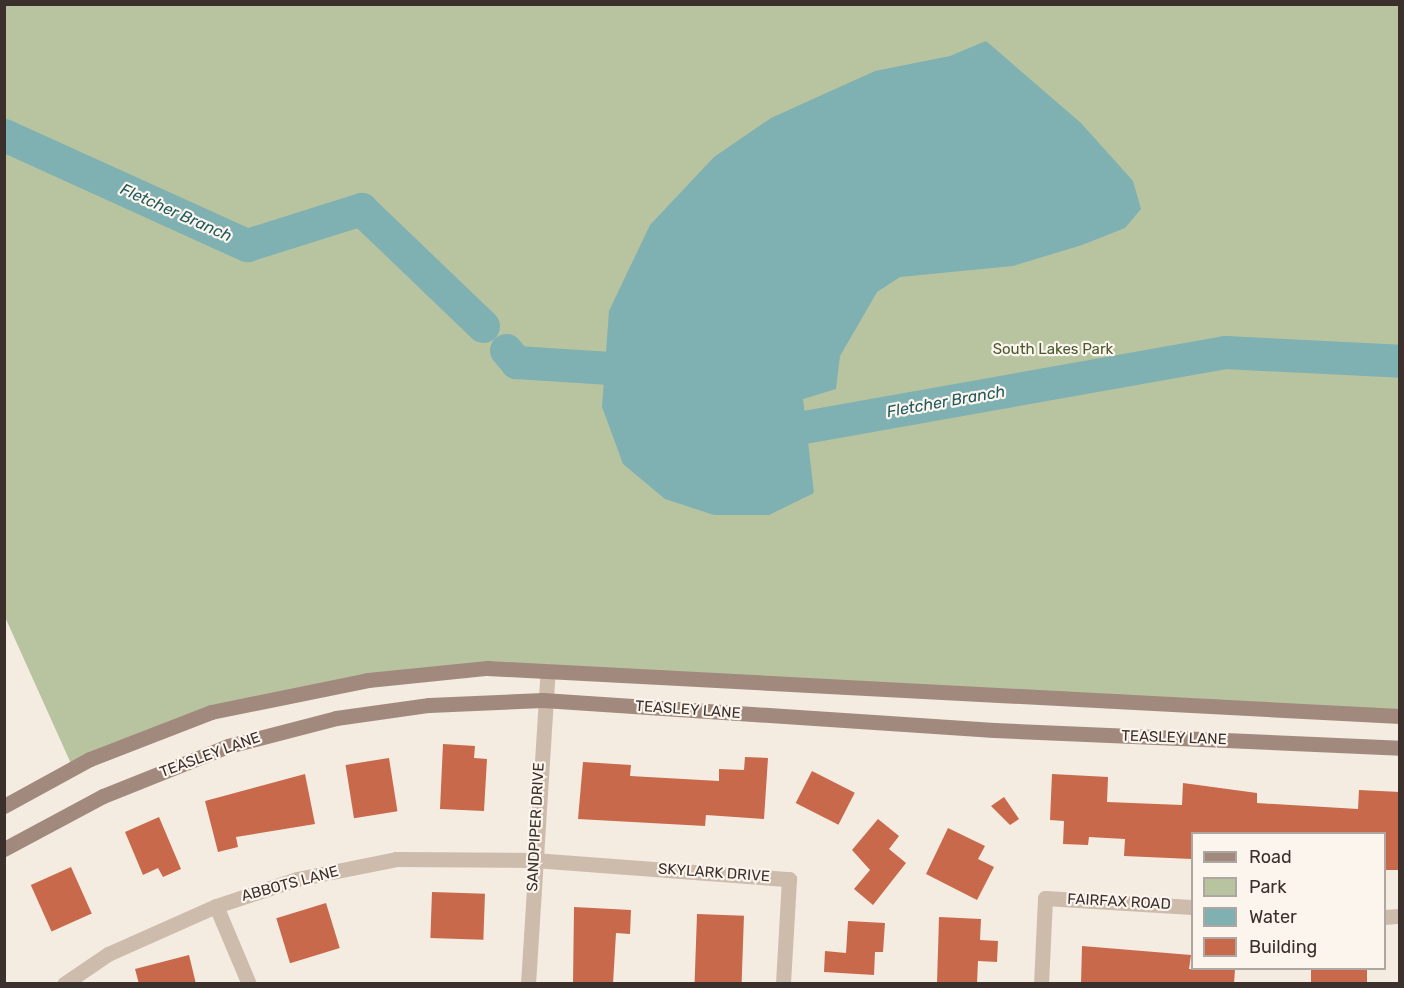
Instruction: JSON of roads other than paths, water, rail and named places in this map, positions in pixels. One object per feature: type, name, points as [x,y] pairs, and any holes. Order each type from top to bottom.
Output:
[{"type":"main road","points":[[4,806],[90,759],[211,712],[409,674],[548,670],[1400,716]]},
{"type":"main road","name":"TEASLEY LANE","points":[[4,849],[104,796],[264,735],[429,705],[543,700],[994,730],[1400,748]]},
{"type":"street","name":"SANDPIPER DRIVE","points":[[528,984],[543,700],[548,670]]},
{"type":"street","name":"ABBOTS LANE","points":[[64,984],[108,954],[216,906],[297,879],[396,858],[534,860]]},
{"type":"street","name":"SKYLARK DRIVE","points":[[534,860],[789,879],[783,984]]},
{"type":"street","name":"FAIRFAX ROAD","points":[[1041,984],[1045,898],[1191,907]]},
{"type":"street","points":[[216,906],[249,984]]},
{"type":"water","points":[[986,41],[1081,123],[1133,181],[1141,209],[1125,228],[1082,245],[1013,266],[900,277],[877,292],[840,356],[836,389],[803,399],[814,493],[769,515],[714,515],[665,499],[623,464],[602,407],[609,311],[650,225],[714,157],[771,118],[875,71],[950,56]]},
{"type":"waterway","name":"Fletcher Branch","points":[[4,135],[247,245],[361,209],[483,326]]},
{"type":"waterway","name":"Fletcher Branch","points":[[506,350],[516,362],[610,368],[643,380]]},
{"type":"waterway","name":"Fletcher Branch","points":[[765,423],[787,430],[1225,352],[1400,361]]},
{"type":"park label","name":"South Lakes Park","points":[[1053,350]]}]
